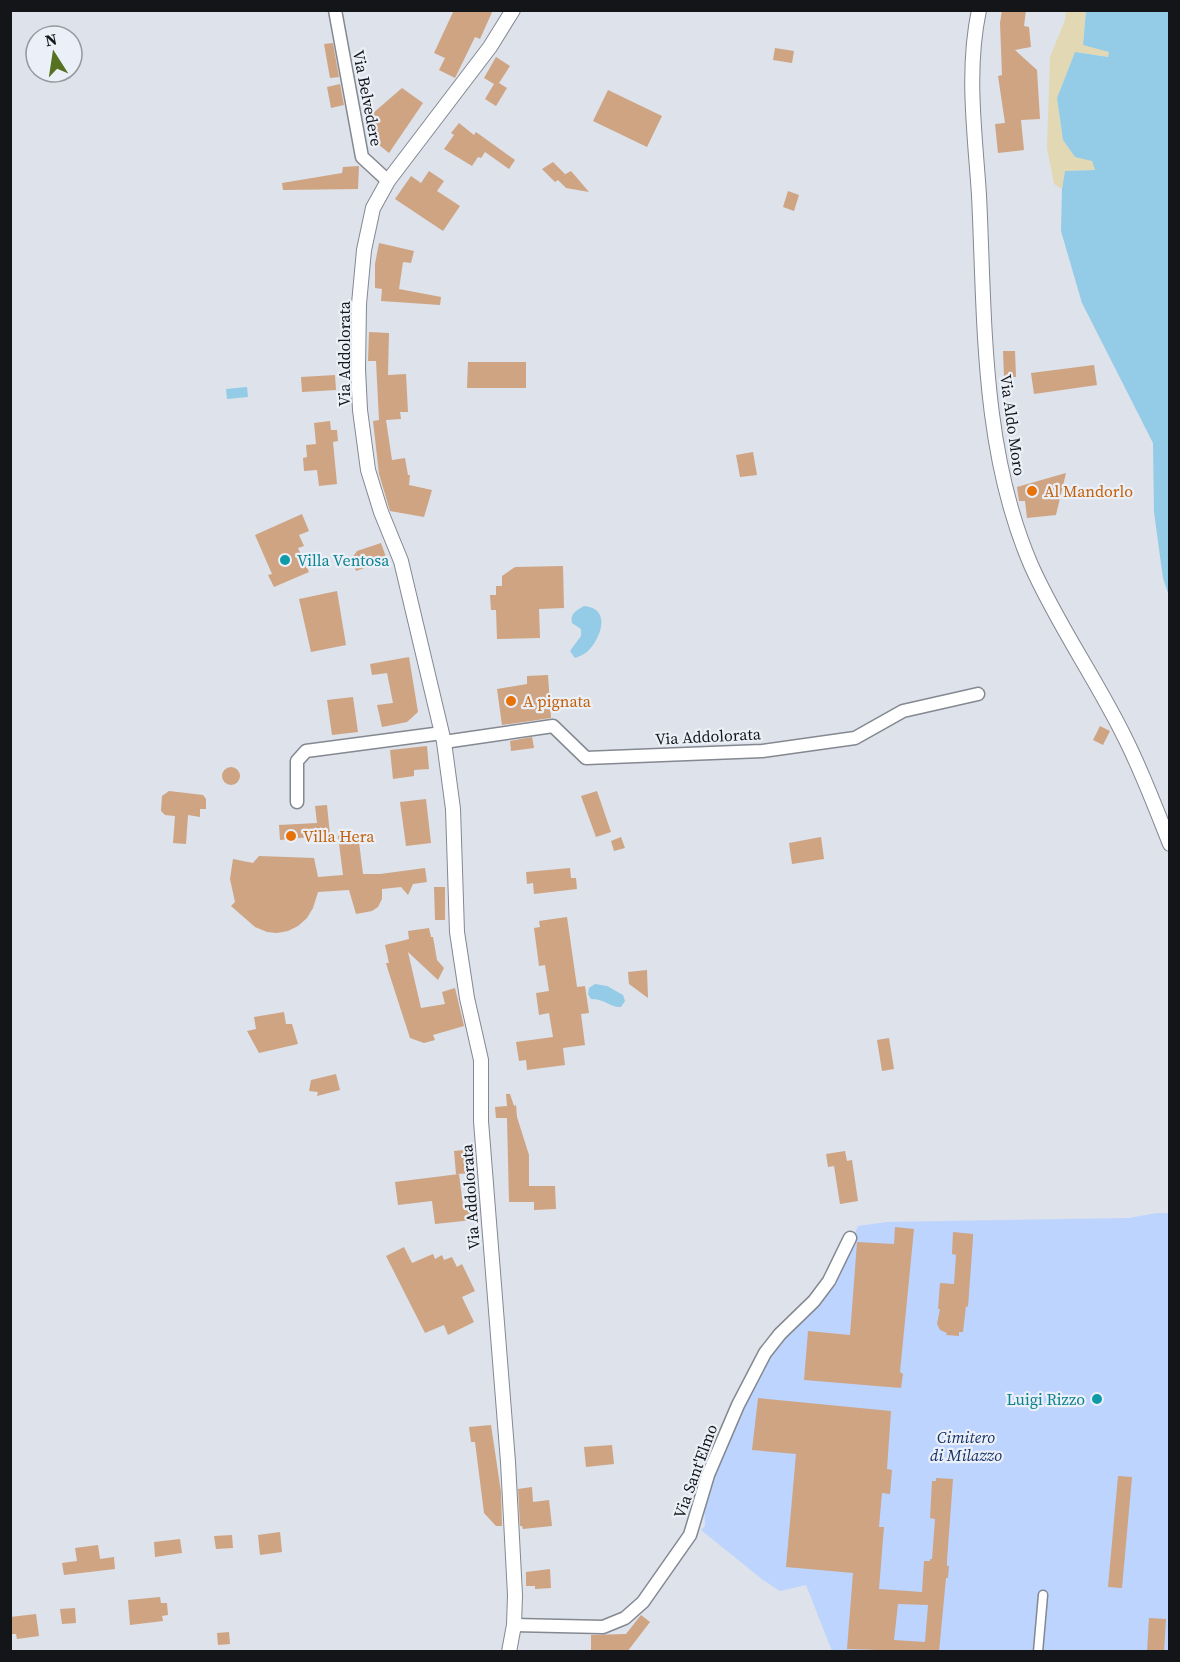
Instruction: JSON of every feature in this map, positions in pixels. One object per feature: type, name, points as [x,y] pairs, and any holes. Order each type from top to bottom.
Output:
[{"type":"street","name":"Via Belvedere","points":[[335,10],[362,157],[388,181]]},
{"type":"street","name":"Via Addolorata","points":[[509,1652],[514,1625],[515,1595],[508,1462],[481,1121],[481,1060],[467,998],[457,932],[453,810],[443,737],[401,561],[381,512],[368,470],[360,410],[358,369],[359,304],[364,250],[373,208],[388,181],[490,47],[513,10]]},
{"type":"street","name":"Via Aldo Moro","points":[[979,10],[972,64],[987,349],[993,427],[1001,470],[1011,513],[1031,564],[1054,614],[1126,739],[1170,844]]},
{"type":"street","name":"Via Addolorata","points":[[297,802],[297,761],[306,751],[553,726],[586,758],[762,751],[855,738],[903,711],[978,694]]},
{"type":"street","name":"Via Sant'Elmo","points":[[514,1625],[603,1627],[625,1618],[643,1602],[690,1535],[708,1474],[738,1405],[765,1353],[780,1334],[814,1301],[829,1281],[850,1238]]},
{"type":"street","points":[[1038,1652],[1042,1595]]},
{"type":"green space","name":"Cimitero di Milazzo","points":[[1169,1213],[1170,1627],[1168,1651],[832,1651],[806,1585],[780,1591],[701,1530],[705,1526],[704,1501],[738,1413],[770,1353],[830,1287],[858,1226],[887,1222],[1129,1218]]},
{"type":"sand","points":[[1066,11],[1086,11],[1083,44],[1109,52],[1109,57],[1075,52],[1057,98],[1063,140],[1075,157],[1092,160],[1095,170],[1065,171],[1062,189],[1054,184],[1047,148],[1050,57],[1065,20]]},
{"type":"shaded area","points":[[1086,11],[1169,11],[1169,596],[1163,578],[1154,512],[1153,443],[1082,303],[1061,231],[1065,171],[1095,170],[1092,161],[1075,157],[1063,140],[1057,98],[1075,52],[1108,57],[1109,52],[1083,45]]},
{"type":"shaded area","points":[[247,387],[248,397],[227,399],[226,389]]},
{"type":"shaded area","points":[[584,606],[598,612],[601,617],[600,631],[593,645],[585,653],[575,658],[570,651],[581,636],[581,629],[572,623],[572,617]]},
{"type":"shaded area","points":[[595,984],[607,986],[623,995],[625,1001],[621,1007],[591,999],[588,994],[589,988]]},
{"type":"building","points":[[454,10],[493,10],[480,39],[475,37],[455,78],[439,70],[445,58],[434,53]]},
{"type":"building","points":[[1002,10],[1026,10],[1024,26],[1029,27],[1031,47],[1015,50],[1037,70],[1040,119],[1021,120],[1024,150],[998,153],[995,124],[1005,123],[998,76],[1002,75],[1000,23]]},
{"type":"building","points":[[333,43],[339,77],[330,78],[324,44]]},
{"type":"building","points":[[775,48],[794,51],[792,63],[773,60]]},
{"type":"building","points":[[496,57],[510,66],[499,83],[507,88],[496,106],[485,99],[494,84],[484,78]]},
{"type":"building","points":[[340,84],[344,105],[331,108],[327,87]]},
{"type":"building","points":[[402,88],[423,103],[389,153],[368,136],[365,120]]},
{"type":"building","points":[[608,90],[662,116],[647,147],[593,121]]},
{"type":"building","points":[[459,123],[474,135],[476,132],[515,160],[509,169],[485,152],[472,166],[444,149],[454,135],[451,133]]},
{"type":"building","points":[[553,162],[565,174],[562,176],[571,171],[589,192],[566,188],[558,180],[555,182],[542,169]]},
{"type":"building","points":[[359,166],[358,189],[283,190],[282,183],[342,173],[343,167]]},
{"type":"building","points":[[429,171],[444,181],[437,191],[460,206],[443,231],[395,199],[411,176],[421,183]]},
{"type":"building","points":[[788,191],[799,195],[794,211],[783,207]]},
{"type":"building","points":[[379,243],[414,251],[411,263],[403,262],[399,289],[441,297],[440,305],[381,301],[382,289],[375,288],[375,264]]},
{"type":"building","points":[[369,332],[389,333],[388,375],[406,374],[408,412],[400,412],[401,419],[386,420],[392,460],[405,458],[408,475],[410,475],[409,485],[432,490],[424,517],[390,511],[379,474],[373,421],[379,420],[376,361],[368,361]]},
{"type":"building","points":[[1003,351],[1015,351],[1016,377],[1004,377]]},
{"type":"building","points":[[468,362],[526,362],[526,388],[467,388]]},
{"type":"building","points":[[1094,365],[1097,385],[1034,394],[1031,373]]},
{"type":"building","points":[[335,375],[336,390],[302,392],[301,377]]},
{"type":"building","points":[[330,421],[331,430],[337,430],[338,441],[333,442],[337,484],[319,486],[317,470],[304,471],[303,458],[307,457],[306,445],[316,444],[314,423]]},
{"type":"building","points":[[753,452],[757,475],[740,477],[736,455]]},
{"type":"building","points":[[1066,473],[1056,515],[1027,518],[1025,501],[1019,501],[1017,487]]},
{"type":"building","name":"Villa Ventosa","points":[[302,514],[309,531],[299,535],[304,546],[298,548],[309,572],[274,587],[268,575],[272,574],[255,535]]},
{"type":"building","points":[[381,543],[387,560],[356,571],[352,558],[357,551]]},
{"type":"building","points":[[563,566],[564,608],[539,609],[540,638],[497,639],[496,610],[491,610],[490,595],[496,595],[496,586],[502,586],[502,576],[515,567]]},
{"type":"building","points":[[337,591],[346,645],[311,652],[299,599]]},
{"type":"building","points":[[409,657],[418,712],[407,722],[382,727],[377,705],[393,703],[387,673],[372,675],[370,664]]},
{"type":"building","points":[[548,675],[551,718],[502,725],[497,689],[527,684],[527,676]]},
{"type":"building","points":[[353,697],[358,732],[332,735],[327,700]]},
{"type":"building","points":[[1100,726],[1110,731],[1103,745],[1093,740]]},
{"type":"building","points":[[532,737],[534,748],[511,751],[510,741]]},
{"type":"building","points":[[427,746],[429,769],[414,770],[414,776],[393,779],[390,750]]},
{"type":"building","points":[[227,767],[235,767],[240,772],[238,783],[227,785],[222,780],[222,772]]},
{"type":"building","points":[[169,791],[203,795],[206,799],[206,809],[200,809],[200,817],[188,815],[186,844],[173,843],[175,816],[165,815],[161,811],[162,796]]},
{"type":"building","points":[[597,791],[611,832],[596,837],[581,796]]},
{"type":"building","points":[[426,799],[431,843],[406,846],[400,802]]},
{"type":"building","points":[[327,805],[330,835],[280,840],[279,825],[317,823],[315,806]]},
{"type":"building","points":[[358,834],[363,874],[425,868],[427,882],[413,884],[408,895],[401,887],[382,889],[382,899],[378,907],[372,911],[356,914],[349,890],[318,892],[307,918],[288,931],[277,933],[255,927],[231,906],[235,902],[230,879],[233,859],[253,863],[259,856],[314,858],[318,877],[343,875],[338,836]]},
{"type":"building","points":[[621,837],[625,848],[614,851],[611,841]]},
{"type":"building","points":[[821,837],[824,859],[792,864],[789,843]]},
{"type":"building","points":[[570,868],[571,878],[576,878],[577,889],[534,894],[533,883],[527,884],[526,872]]},
{"type":"building","points":[[434,887],[445,887],[445,920],[435,920]]},
{"type":"building","points":[[567,917],[577,987],[585,986],[589,1013],[581,1014],[585,1045],[563,1048],[565,1065],[527,1070],[526,1060],[519,1061],[516,1042],[553,1037],[549,1013],[539,1015],[536,993],[549,991],[545,965],[539,966],[534,928],[540,927],[539,921]]},
{"type":"building","points":[[429,928],[437,960],[444,968],[438,980],[408,952],[421,1008],[445,1004],[442,992],[455,988],[464,1026],[433,1035],[435,1040],[424,1043],[410,1038],[386,963],[389,963],[385,945],[409,939],[408,931]]},
{"type":"building","points":[[647,970],[648,998],[629,984],[628,972]]},
{"type":"building","points":[[284,1012],[286,1024],[292,1024],[298,1044],[259,1053],[247,1031],[256,1029],[254,1017]]},
{"type":"building","points":[[889,1038],[894,1069],[882,1071],[877,1040]]},
{"type":"building","points":[[336,1074],[340,1090],[317,1096],[318,1092],[309,1091],[311,1080]]},
{"type":"building","points":[[506,1094],[510,1094],[514,1106],[516,1105],[517,1117],[529,1155],[529,1186],[555,1186],[556,1209],[534,1210],[534,1202],[509,1202],[507,1118],[496,1118],[495,1107],[507,1106]]},
{"type":"building","points":[[472,1149],[474,1173],[456,1174],[454,1151]]},
{"type":"building","points":[[845,1151],[847,1161],[852,1160],[858,1201],[840,1204],[834,1166],[828,1167],[826,1154]]},
{"type":"building","points":[[459,1174],[463,1205],[471,1204],[473,1220],[435,1224],[432,1201],[398,1205],[395,1182]]},
{"type":"building","points":[[895,1227],[914,1229],[900,1372],[903,1374],[901,1388],[804,1380],[808,1331],[850,1335],[857,1242],[894,1244]]},
{"type":"building","points":[[953,1232],[973,1234],[968,1307],[966,1306],[963,1332],[959,1332],[959,1336],[946,1335],[947,1333],[940,1330],[937,1324],[940,1309],[938,1309],[940,1283],[954,1284],[956,1255],[952,1254]]},
{"type":"building","points":[[404,1247],[412,1263],[433,1254],[435,1259],[442,1255],[444,1260],[452,1257],[457,1267],[462,1264],[475,1291],[462,1297],[474,1322],[448,1335],[444,1325],[425,1333],[386,1256]]},
{"type":"building","points":[[758,1398],[891,1411],[887,1469],[892,1470],[890,1494],[882,1493],[879,1527],[884,1527],[879,1589],[922,1592],[924,1561],[932,1559],[935,1519],[930,1518],[932,1481],[936,1481],[936,1478],[953,1479],[947,1560],[947,1566],[949,1566],[939,1652],[847,1649],[853,1573],[786,1567],[796,1454],[752,1450]],"holes":[[[898,1604],[928,1605],[925,1642],[894,1640]]]},
{"type":"building","points":[[491,1425],[501,1492],[502,1526],[496,1526],[484,1513],[475,1442],[471,1442],[469,1427]]},
{"type":"building","points":[[612,1445],[614,1464],[586,1467],[584,1447]]},
{"type":"building","points":[[1118,1476],[1132,1477],[1122,1588],[1108,1587]]},
{"type":"building","points":[[532,1487],[533,1502],[549,1500],[552,1526],[523,1529],[520,1526],[518,1489]]},
{"type":"building","points":[[280,1532],[282,1552],[260,1555],[258,1535]]},
{"type":"building","points":[[232,1535],[233,1548],[216,1549],[214,1536]]},
{"type":"building","points":[[180,1539],[182,1553],[155,1557],[154,1542]]},
{"type":"building","points":[[98,1545],[100,1559],[114,1557],[115,1569],[64,1575],[62,1563],[77,1561],[75,1548]]},
{"type":"building","points":[[550,1569],[551,1588],[535,1589],[535,1586],[526,1586],[526,1572]]},
{"type":"building","points":[[160,1597],[161,1603],[167,1603],[168,1615],[162,1616],[163,1621],[130,1625],[128,1600]]},
{"type":"building","points":[[75,1608],[76,1623],[62,1624],[60,1609]]},
{"type":"building","points":[[36,1614],[39,1636],[17,1639],[16,1634],[10,1634],[10,1617]]},
{"type":"building","points":[[641,1615],[650,1622],[627,1652],[591,1652],[591,1635],[626,1634]]},
{"type":"building","points":[[1149,1618],[1166,1619],[1164,1652],[1147,1652]]},
{"type":"building","points":[[229,1632],[230,1644],[218,1645],[217,1633]]},
{"type":"place","name":"Al Mandorlo","points":[[1032,491]]},
{"type":"place","name":"Villa Ventosa","points":[[285,560]]},
{"type":"place","name":"A pignata","points":[[511,701]]},
{"type":"place","name":"Villa Hera","points":[[291,836]]},
{"type":"place","name":"Luigi Rizzo","points":[[1097,1399]]}]
